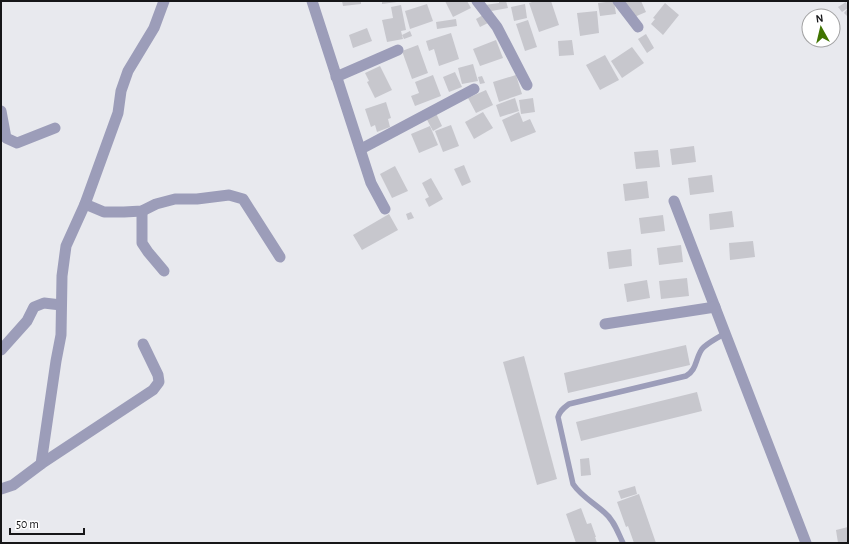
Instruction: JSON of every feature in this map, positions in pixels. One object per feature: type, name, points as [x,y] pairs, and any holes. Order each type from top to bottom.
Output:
[{"type":"street","points":[[41,464],[61,335],[60,305],[66,246],[85,204],[118,113],[121,91],[128,71],[154,28],[164,1]]},
{"type":"street","points":[[312,1],[371,182],[385,209]]},
{"type":"street","points":[[476,1],[497,27],[527,85]]},
{"type":"street","points":[[618,1],[638,27]]},
{"type":"street","points":[[336,77],[398,50]]},
{"type":"street","points":[[361,149],[474,89]]},
{"type":"street","points":[[1,111],[6,138],[17,143],[55,128]]},
{"type":"street","points":[[85,204],[104,212],[124,212],[142,210],[156,204],[175,200],[229,195],[244,199],[280,257]]},
{"type":"street","points":[[674,201],[806,543]]},
{"type":"street","points":[[142,210],[142,243],[164,271]]},
{"type":"street","points":[[1,350],[27,321],[34,308],[44,303],[60,305]]},
{"type":"street","points":[[605,324],[715,307]]},
{"type":"street","points":[[1,489],[13,486],[41,464],[153,390],[159,382],[158,375],[143,344]]},
{"type":"lane","points":[[623,543],[614,524],[606,514],[578,491],[573,484],[558,417],[559,413],[569,404],[686,376],[694,369],[703,348],[725,333]]},
{"type":"building","points":[[342,1],[361,1],[361,4],[343,6]]},
{"type":"building","points":[[382,1],[397,1],[397,2],[382,4]]},
{"type":"building","points":[[445,1],[467,1],[471,8],[453,17]]},
{"type":"building","points":[[499,1],[506,1],[508,8],[486,12],[485,5],[499,3]]},
{"type":"building","points":[[535,1],[551,1],[559,25],[539,32],[529,3]]},
{"type":"building","points":[[614,1],[616,14],[600,16],[598,3]]},
{"type":"building","points":[[625,1],[641,1],[646,12],[632,18]]},
{"type":"building","points":[[846,2],[848,8],[842,12],[841,8],[838,7]]},
{"type":"building","points":[[665,3],[679,15],[663,35],[651,24],[655,19],[653,18]]},
{"type":"building","points":[[427,4],[433,21],[410,29],[405,11]]},
{"type":"building","points":[[525,4],[527,18],[514,21],[511,7]]},
{"type":"building","points":[[401,5],[406,30],[401,31],[403,39],[387,42],[382,20],[393,18],[391,7]]},
{"type":"building","points":[[848,8],[848,17],[844,13]]},
{"type":"building","points":[[597,11],[599,33],[580,36],[577,13]]},
{"type":"building","points":[[483,15],[488,23],[480,27],[476,19]]},
{"type":"building","points":[[456,19],[457,26],[437,29],[436,22]]},
{"type":"building","points":[[528,20],[537,47],[525,51],[516,24]]},
{"type":"building","points":[[367,28],[372,41],[353,48],[349,35]]},
{"type":"building","points":[[410,31],[412,36],[404,39],[402,35]]},
{"type":"building","points":[[451,33],[459,59],[439,66],[434,49],[429,51],[426,41]]},
{"type":"building","points":[[646,34],[654,48],[647,53],[638,39]]},
{"type":"building","points":[[496,40],[503,58],[480,66],[473,49]]},
{"type":"building","points":[[572,40],[574,55],[559,56],[558,41]]},
{"type":"building","points":[[418,45],[428,73],[412,79],[402,51]]},
{"type":"building","points":[[632,47],[644,63],[622,78],[611,61]]},
{"type":"building","points":[[605,55],[619,80],[600,90],[586,65]]},
{"type":"building","points":[[473,64],[478,81],[462,84],[458,68]]},
{"type":"building","points":[[380,66],[392,90],[375,98],[367,82],[369,81],[365,73]]},
{"type":"building","points":[[455,72],[462,87],[449,92],[443,77]]},
{"type":"building","points":[[433,75],[441,96],[415,106],[411,96],[419,93],[415,82]]},
{"type":"building","points":[[516,75],[522,94],[499,102],[493,82]]},
{"type":"building","points":[[482,76],[485,83],[480,84],[478,77]]},
{"type":"building","points":[[486,90],[493,105],[476,113],[468,98]]},
{"type":"building","points":[[515,98],[519,111],[500,117],[496,105]]},
{"type":"building","points":[[533,98],[535,112],[521,114],[519,100]]},
{"type":"building","points":[[386,102],[391,118],[388,119],[390,127],[377,132],[375,125],[371,127],[365,109]]},
{"type":"building","points":[[435,111],[442,126],[433,131],[425,116]]},
{"type":"building","points":[[483,112],[493,128],[474,139],[465,122]]},
{"type":"building","points":[[519,112],[523,122],[530,119],[536,132],[511,142],[502,120]]},
{"type":"building","points":[[451,125],[459,146],[443,152],[435,131]]},
{"type":"building","points":[[430,126],[438,145],[419,153],[411,134]]},
{"type":"building","points":[[694,146],[696,162],[672,165],[670,149]]},
{"type":"building","points":[[658,150],[660,167],[636,169],[634,152]]},
{"type":"building","points":[[464,165],[471,182],[462,186],[454,169]]},
{"type":"building","points":[[395,166],[408,191],[392,198],[380,174]]},
{"type":"building","points":[[712,175],[714,192],[690,195],[688,178]]},
{"type":"building","points":[[431,178],[443,199],[429,207],[425,199],[429,197],[422,183]]},
{"type":"building","points":[[647,181],[649,198],[625,201],[623,184]]},
{"type":"building","points":[[732,211],[734,227],[710,230],[709,214]]},
{"type":"building","points":[[411,212],[414,218],[408,220],[406,214]]},
{"type":"building","points":[[389,214],[398,230],[362,250],[353,235]]},
{"type":"building","points":[[663,215],[665,231],[641,234],[639,218]]},
{"type":"building","points":[[753,241],[755,257],[730,260],[729,243]]},
{"type":"building","points":[[681,245],[683,262],[659,265],[657,248]]},
{"type":"building","points":[[631,249],[632,266],[609,269],[607,252]]},
{"type":"building","points":[[687,278],[689,296],[661,299],[659,281]]},
{"type":"building","points":[[647,280],[650,298],[627,302],[624,284]]},
{"type":"building","points":[[686,345],[690,365],[568,393],[564,373]]},
{"type":"building","points":[[524,356],[557,479],[537,485],[503,362]]},
{"type":"building","points":[[697,392],[702,411],[581,441],[576,422]]},
{"type":"building","points":[[589,458],[591,475],[581,476],[580,459]]},
{"type":"building","points":[[635,486],[637,494],[621,499],[618,491]]},
{"type":"building","points":[[639,494],[656,543],[634,543],[628,526],[626,527],[617,502]]},
{"type":"building","points":[[581,508],[587,524],[591,523],[597,543],[576,543],[566,514]]},
{"type":"building","points":[[848,527],[848,543],[838,543],[836,530]]}]
